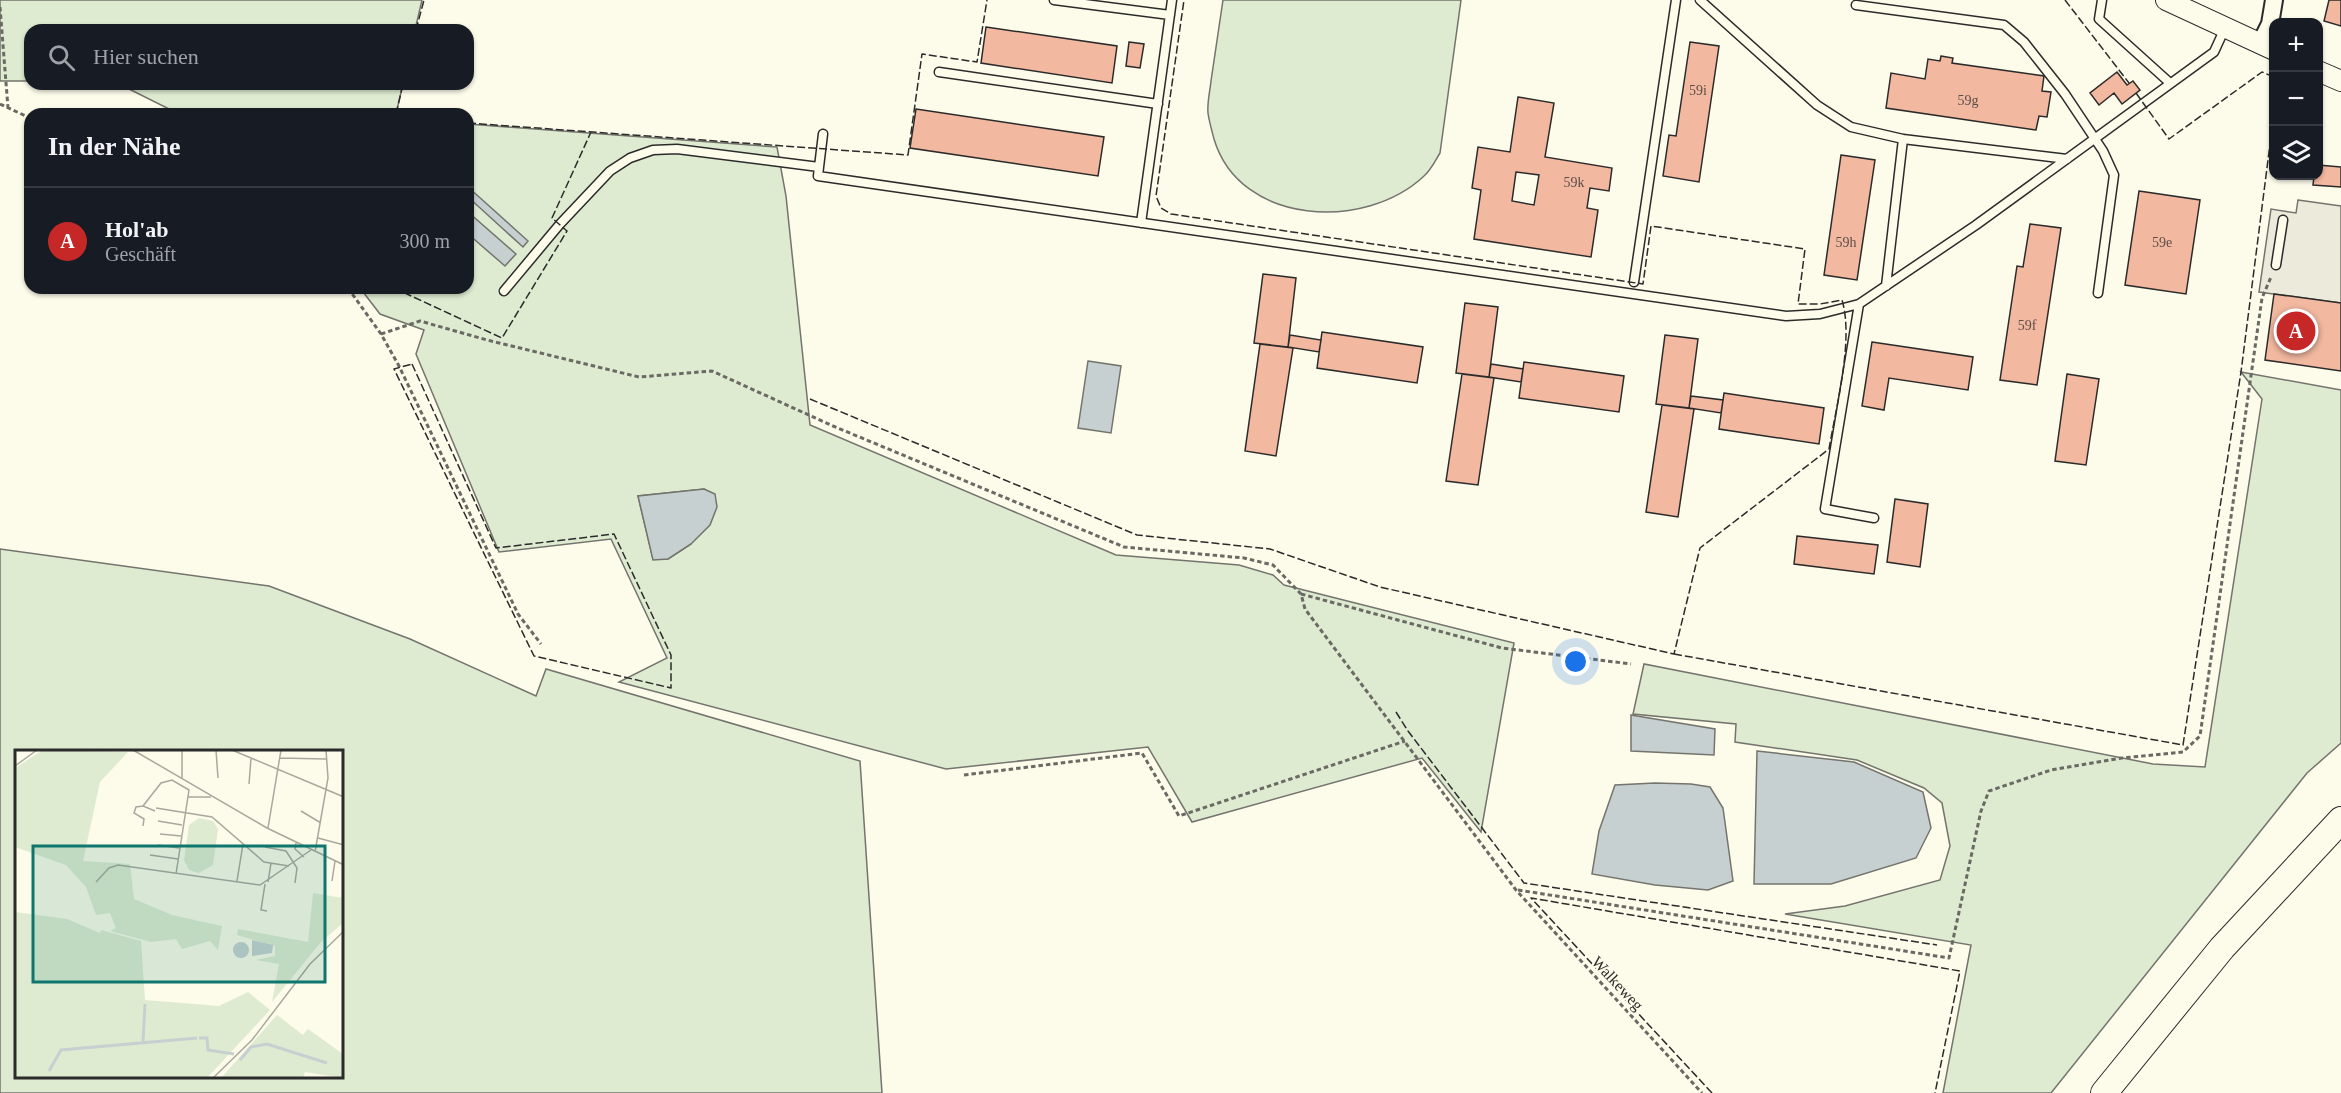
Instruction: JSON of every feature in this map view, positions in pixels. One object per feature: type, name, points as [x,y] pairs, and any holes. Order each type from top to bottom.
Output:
[{"type":"main road","points":[[2104,1093],[2222,948],[2341,820]]},
{"type":"street","points":[[2166,0],[2267,47],[2274,0]]},
{"type":"street","points":[[2321,72],[2341,81]]},
{"type":"lane","points":[[1054,0],[1170,15]]},
{"type":"lane","points":[[1141,223],[1172,0]]},
{"type":"lane","points":[[1634,282],[1676,0]]},
{"type":"lane","points":[[1700,0],[1817,105],[1851,128],[1904,139],[2067,159]]},
{"type":"lane","points":[[2102,0],[2099,20],[2170,83]]},
{"type":"lane","points":[[1856,5],[2004,25],[2031,50],[2065,94],[2095,140],[2114,175],[2098,293]]},
{"type":"lane","points":[[823,135],[818,176],[1786,316],[1820,314],[1858,304],[1930,257],[2214,52],[2225,28]]},
{"type":"lane","points":[[939,72],[1158,104]]},
{"type":"lane","points":[[1886,286],[1904,139]]},
{"type":"lane","points":[[504,291],[596,185],[630,158],[653,150],[677,149],[819,167]]},
{"type":"lane","points":[[2276,265],[2283,220]]},
{"type":"lane","points":[[1858,304],[1825,509],[1874,518]]},
{"type":"path","points":[[0,7],[8,108]]},
{"type":"path","points":[[0,104],[24,115]]},
{"type":"path","points":[[1516,890],[1949,958],[1978,822],[1989,791],[2051,770],[2122,758],[2183,752],[2200,736],[2262,298],[2276,265]]},
{"type":"path","points":[[352,294],[381,334],[399,366],[518,614],[541,644]]},
{"type":"path","points":[[381,334],[420,321],[487,340],[639,377],[712,371],[833,426],[1124,547],[1244,558],[1273,565],[1302,594],[1502,648],[1631,664]]},
{"type":"path","name":"Walkeweg","points":[[1302,594],[1305,609],[1516,890],[1702,1093]]},
{"type":"path","points":[[964,775],[1142,753],[1179,816],[1406,741]]},
{"type":"green space","points":[[0,0],[422,0],[416,24],[24,24],[24,81],[0,81]]},
{"type":"green space","points":[[1223,0],[1461,0],[1440,153],[1429,171],[1399,194],[1370,206],[1339,211],[1307,211],[1277,203],[1250,189],[1228,168],[1214,139],[1208,113]]},
{"type":"green space","points":[[131,90],[402,90],[397,108],[167,108]]},
{"type":"green space","points":[[474,124],[777,147],[786,196],[810,425],[1116,555],[1239,565],[1273,575],[1284,585],[1514,643],[1481,832],[1422,758],[1192,822],[1148,747],[946,769],[619,682],[667,658],[611,539],[499,552],[416,354],[424,330],[380,314],[365,294],[474,294]],"holes":[[[704,489],[691,544],[668,559],[653,559],[638,496]]]},
{"type":"green space","points":[[2241,372],[2341,390],[2341,743],[2307,773],[2051,1093],[1943,1093],[1971,945],[1785,914],[1845,906],[1940,880],[1950,846],[1942,803],[1924,788],[1857,760],[1735,742],[1736,724],[1633,714],[1644,664],[2153,764],[2205,767],[2262,399]]},
{"type":"green space","points":[[0,549],[269,586],[410,639],[536,696],[546,669],[860,761],[882,1093],[0,1093]]},
{"type":"shaded area","points":[[474,192],[528,241],[523,247],[474,202]]},
{"type":"shaded area","points":[[2298,200],[2341,206],[2341,303],[2259,292],[2271,209],[2296,213]]},
{"type":"shaded area","points":[[474,217],[516,254],[505,266],[474,239]]},
{"type":"shaded area","points":[[1088,361],[1121,366],[1111,433],[1078,428]]},
{"type":"shaded area","points":[[704,489],[715,494],[717,507],[710,525],[691,544],[668,559],[653,560],[638,496]]},
{"type":"shaded area","points":[[1631,715],[1715,729],[1714,755],[1631,751]]},
{"type":"shaded area","points":[[1757,751],[1854,762],[1923,792],[1931,828],[1916,858],[1831,884],[1754,884]]},
{"type":"shaded area","points":[[1655,783],[1710,787],[1723,808],[1733,881],[1708,890],[1655,885],[1592,874],[1599,831],[1615,785]]},
{"type":"building","points":[[2329,0],[2341,0],[2341,26],[2324,21]]},
{"type":"building","points":[[986,27],[1117,46],[1112,83],[981,63]]},
{"type":"building","points":[[1129,42],[1144,44],[1140,68],[1126,66]]},
{"type":"building","points":[[1690,42],[1719,46],[1699,182],[1663,176],[1669,135],[1676,136]]},
{"type":"building","points":[[1941,56],[1953,58],[1952,63],[2044,76],[2042,91],[2051,92],[2047,117],[2039,116],[2036,130],[1886,108],[1891,73],[1925,79],[1928,59],[1940,61]]},
{"type":"building","points":[[2117,72],[2127,85],[2133,81],[2140,90],[2122,104],[2114,93],[2099,105],[2090,93]]},
{"type":"building","points":[[1518,97],[1554,103],[1545,157],[1612,168],[1609,191],[1590,188],[1587,208],[1598,210],[1591,257],[1474,239],[1481,190],[1472,188],[1478,147],[1510,152]],"holes":[[[1516,172],[1539,175],[1534,205],[1512,201]]]},
{"type":"building","points":[[916,109],[1104,137],[1098,176],[910,148]]},
{"type":"building","points":[[1841,155],[1875,160],[1857,280],[1824,275]]},
{"type":"building","points":[[2323,165],[2341,167],[2341,187],[2313,185],[2314,180],[2323,180]]},
{"type":"building","points":[[2139,191],[2200,200],[2186,294],[2125,285]]},
{"type":"building","points":[[2030,224],[2061,228],[2037,385],[2000,380],[2017,266],[2023,267]]},
{"type":"building","points":[[1263,274],[1296,278],[1288,347],[1254,343]]},
{"type":"building","points":[[2274,294],[2341,303],[2341,371],[2265,360]]},
{"type":"building","points":[[1465,303],[1498,307],[1489,377],[1456,373]]},
{"type":"building","points":[[1322,332],[1423,347],[1417,383],[1317,368]]},
{"type":"building","points":[[1290,335],[1321,340],[1319,352],[1288,347]]},
{"type":"building","points":[[1665,335],[1698,339],[1689,408],[1656,404]]},
{"type":"building","points":[[1872,342],[1973,357],[1968,390],[1889,378],[1884,410],[1862,406]]},
{"type":"building","points":[[1260,344],[1293,348],[1276,456],[1245,451]]},
{"type":"building","points":[[1524,362],[1624,376],[1619,412],[1519,398]]},
{"type":"building","points":[[1491,364],[1523,369],[1521,382],[1489,377]]},
{"type":"building","points":[[1462,374],[1494,378],[1478,485],[1446,481]]},
{"type":"building","points":[[2067,374],[2099,379],[2086,465],[2055,461]]},
{"type":"building","points":[[1724,393],[1824,408],[1819,444],[1719,429]]},
{"type":"building","points":[[1691,396],[1723,400],[1721,413],[1689,408]]},
{"type":"building","points":[[1662,405],[1694,409],[1678,517],[1646,512]]},
{"type":"building","points":[[1895,499],[1928,504],[1920,567],[1887,562]]},
{"type":"building","points":[[1797,536],[1878,545],[1874,574],[1794,564]]},
{"type":"fence","points":[[418,24],[424,0]]},
{"type":"fence","points":[[474,123],[908,155],[922,54],[977,62],[987,0]]},
{"type":"fence","points":[[810,399],[1137,535],[1270,549],[1380,587],[1674,654],[1700,548],[1829,449],[1843,374],[1845,316],[1842,300],[1820,304],[1798,304],[1805,249],[1651,226],[1643,284],[1171,214],[1161,208],[1156,196],[1184,0]]},
{"type":"fence","points":[[2065,0],[2129,83]]},
{"type":"fence","points":[[2136,93],[2169,139],[2262,72],[2269,75]]},
{"type":"fence","points":[[397,108],[402,90]]},
{"type":"fence","points":[[1674,654],[2183,745],[2241,372],[2272,126]]},
{"type":"fence","points":[[407,294],[502,338],[567,231],[552,218],[591,132]]},
{"type":"fence","points":[[412,364],[496,548],[614,534],[671,655],[671,688],[534,656],[394,369],[412,364]]},
{"type":"fence","points":[[1396,712],[1524,883],[1937,945]]},
{"type":"fence","points":[[1712,1093],[1531,898],[1960,971],[1935,1093]]},
{"type":"place","name":"Hol'ab","points":[[2296,331]]}]
